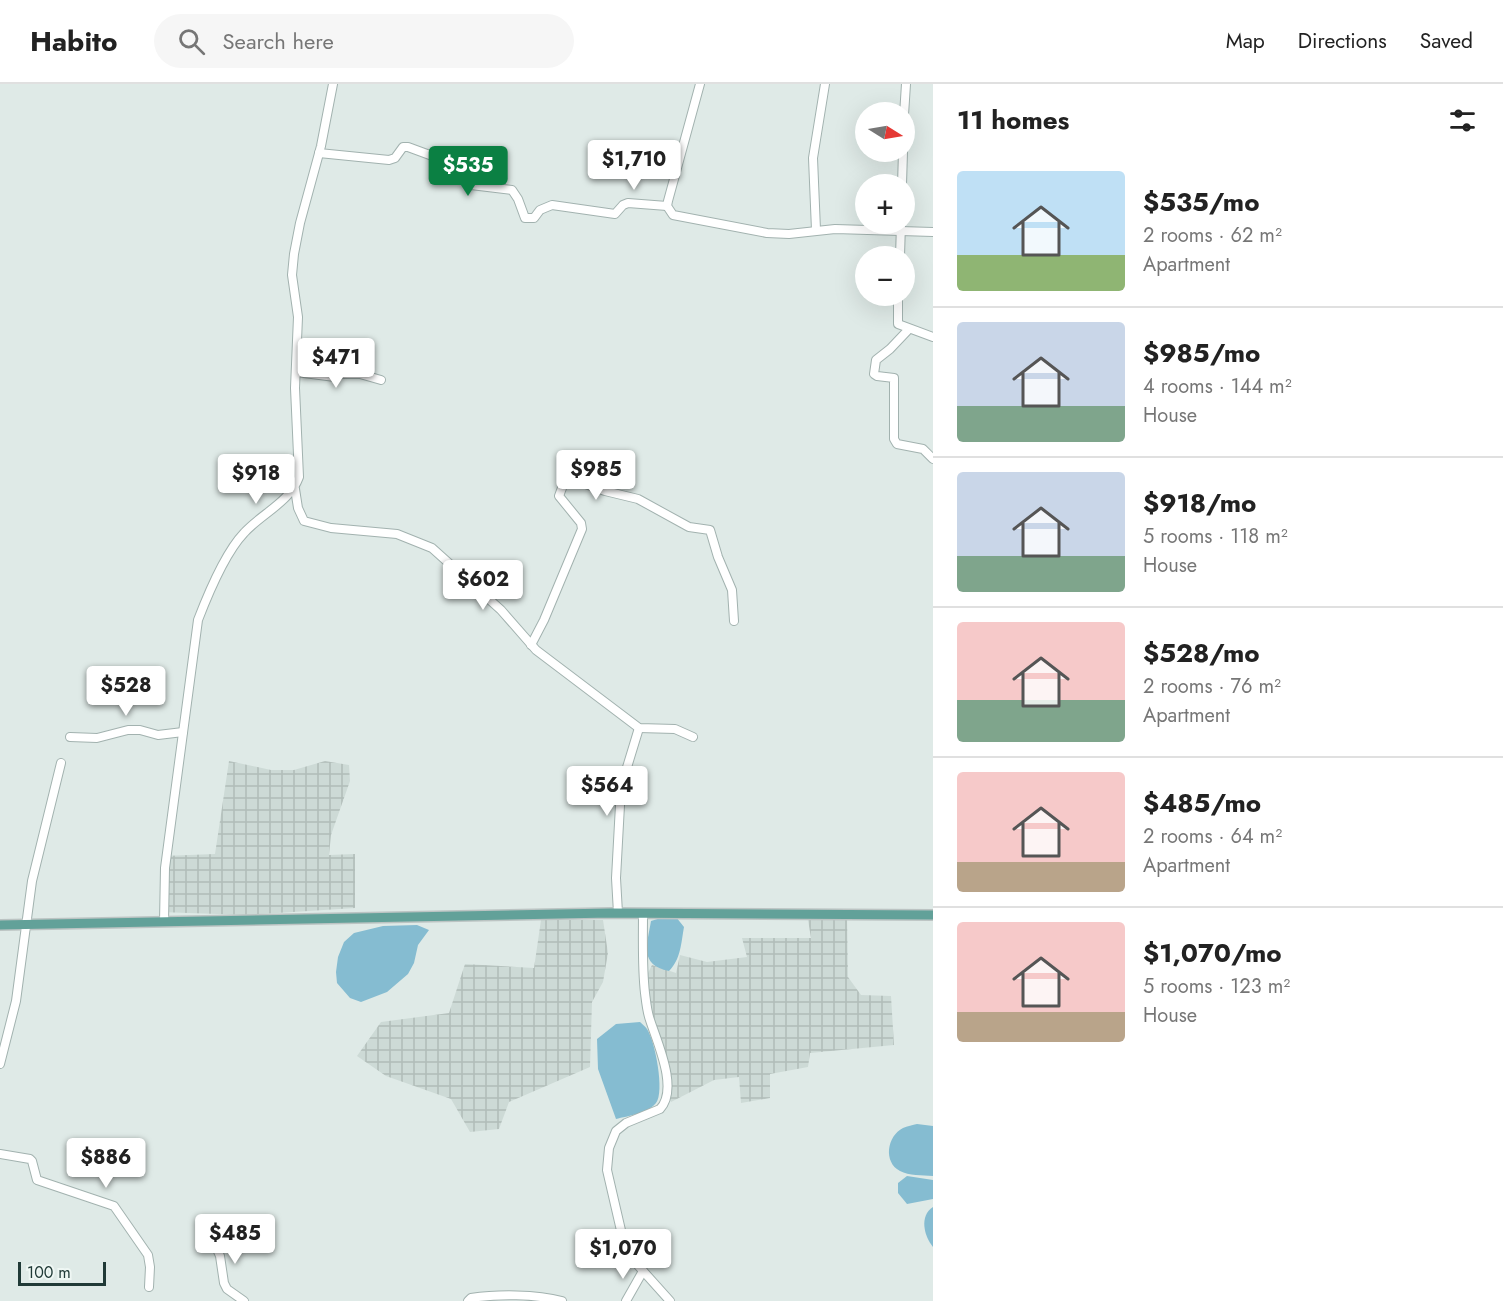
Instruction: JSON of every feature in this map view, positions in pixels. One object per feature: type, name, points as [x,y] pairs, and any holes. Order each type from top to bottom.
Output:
[{"type":"main road","points":[[0,925],[618,913],[933,915]]},
{"type":"street","points":[[333,84],[319,153],[300,224],[292,275],[298,317],[296,372],[299,468],[295,489],[298,508],[304,521],[331,528],[397,534],[432,548],[501,610],[531,645],[639,728],[675,729],[693,737]]},
{"type":"street","points":[[700,84],[667,206],[673,215],[789,234],[855,229]]},
{"type":"street","points":[[816,230],[813,158],[825,84]]},
{"type":"street","points":[[905,102],[906,84]]},
{"type":"street","points":[[319,153],[389,160],[394,158],[403,147],[408,147],[465,168],[467,180],[471,184],[512,190],[525,218],[529,220],[534,218],[540,210],[552,205],[615,214],[628,203],[667,206]]},
{"type":"street","points":[[915,229],[933,232]]},
{"type":"street","points":[[898,306],[898,324],[933,337]]},
{"type":"street","points":[[909,330],[876,360],[874,374],[894,378],[894,439],[897,444],[923,449],[933,459]]},
{"type":"street","points":[[296,372],[335,377],[346,374],[360,375],[381,380]]},
{"type":"street","points":[[531,645],[544,620],[582,529],[581,523],[559,496],[565,480],[569,478],[605,491],[638,499],[689,527],[710,530],[732,590],[734,621]]},
{"type":"street","points":[[164,922],[165,868],[198,620],[208,596],[243,533],[295,489]]},
{"type":"street","points":[[618,913],[616,878],[621,787],[639,728]]},
{"type":"street","points":[[70,737],[97,738],[128,729],[158,735],[183,732]]},
{"type":"street","points":[[0,1064],[16,1000],[32,881],[61,763]]},
{"type":"street","points":[[643,913],[645,992],[650,1020],[662,1050],[668,1093],[660,1109],[626,1123],[616,1131],[609,1148],[607,1170],[627,1252],[670,1301]]},
{"type":"street","points":[[0,1154],[30,1159],[37,1180],[114,1206],[148,1255],[149,1287]]},
{"type":"street","points":[[209,1231],[220,1256],[224,1283],[244,1301]]},
{"type":"street","points":[[626,1301],[643,1271]]},
{"type":"street","points":[[468,1301],[477,1297],[504,1296],[562,1301]]},
{"type":"shaded area","points":[[229,761],[271,770],[294,770],[325,761],[349,765],[350,781],[331,835],[329,855],[355,854],[355,908],[246,915],[160,912],[163,856],[215,854]]},
{"type":"shaded area","points":[[807,914],[847,915],[848,977],[861,995],[891,996],[894,1045],[810,1053],[808,1067],[770,1074],[770,1098],[741,1103],[739,1077],[714,1080],[671,1102],[662,1050],[644,981],[652,965],[676,973],[680,955],[707,962],[747,957],[742,938],[811,938]]},
{"type":"shaded area","points":[[541,920],[603,920],[608,953],[603,982],[592,1002],[590,1067],[509,1102],[499,1129],[470,1132],[451,1099],[386,1076],[357,1056],[381,1022],[449,1013],[465,964],[534,968]]},
{"type":"water","points":[[664,917],[676,917],[684,927],[678,956],[669,971],[653,964],[647,953],[651,921]]},
{"type":"water","points":[[417,925],[429,930],[418,945],[414,963],[408,974],[387,992],[361,1002],[350,998],[337,983],[338,957],[344,942],[354,933],[383,926]]},
{"type":"water","points":[[640,1022],[650,1035],[656,1055],[659,1097],[656,1103],[648,1109],[616,1119],[598,1069],[597,1039],[616,1024]]},
{"type":"water","points":[[917,1124],[933,1126],[933,1176],[904,1173],[895,1167],[889,1156],[893,1137],[903,1128]]},
{"type":"water","points":[[907,1176],[933,1180],[933,1199],[907,1204],[898,1193],[898,1183]]},
{"type":"water","points":[[933,1207],[933,1247],[925,1232],[924,1221]]}]
